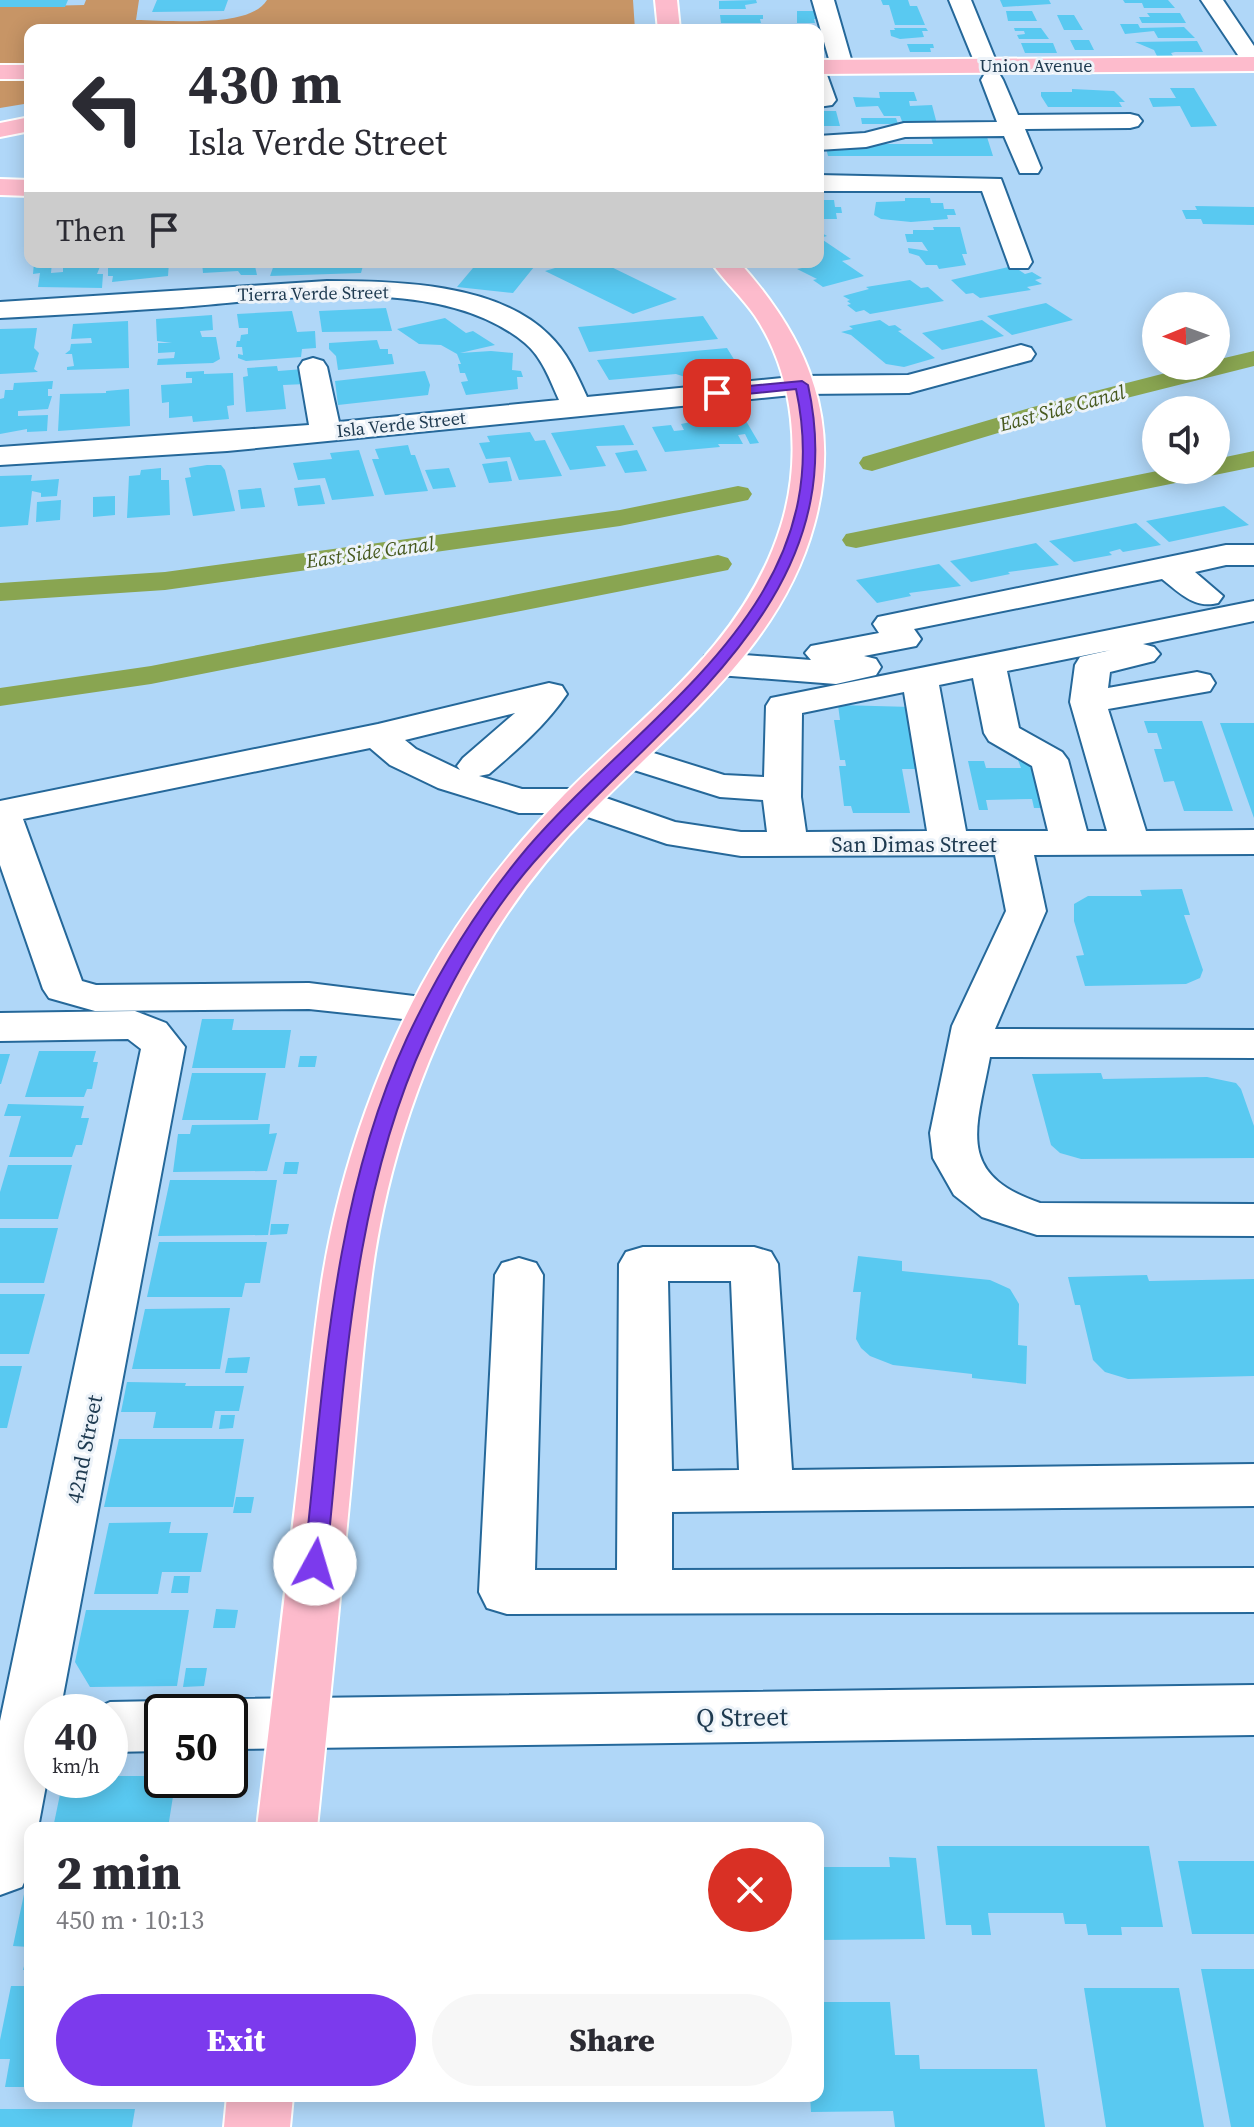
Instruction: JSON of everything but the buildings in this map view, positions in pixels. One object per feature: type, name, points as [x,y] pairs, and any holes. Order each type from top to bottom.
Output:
[{"type":"main road","points":[[666,0],[668,24]]},
{"type":"main road","name":"Union Avenue","points":[[824,82],[1254,63]]},
{"type":"main road","name":"Union Avenue","points":[[824,78],[842,66],[1254,79]]},
{"type":"main road","points":[[0,72],[24,72]]},
{"type":"main road","points":[[0,117],[24,112]]},
{"type":"main road","points":[[0,131],[24,127]]},
{"type":"main road","points":[[0,187],[24,188]]},
{"type":"main road","points":[[288,1822],[347,1279],[363,1192],[386,1112],[431,1009],[451,970],[490,909],[533,852],[580,801],[720,663],[770,591],[800,523],[811,451],[802,385],[781,337],[763,308],[729,268]]},
{"type":"main road","points":[[257,2127],[259,2102]]},
{"type":"street","points":[[823,0],[842,66]]},
{"type":"street","points":[[960,0],[1029,168]]},
{"type":"street","points":[[1212,0],[1254,63]]},
{"type":"street","points":[[824,134],[866,140],[904,130],[1130,121]]},
{"type":"street","points":[[824,183],[992,184],[1019,262]]},
{"type":"street","name":"Tierra Verde Street","points":[[0,310],[415,282],[517,324],[549,351],[577,407]]},
{"type":"street","name":"Isla Verde Street","points":[[0,456],[326,432],[802,385],[909,384],[1021,354]]},
{"type":"street","points":[[313,367],[326,432]]},
{"type":"street","points":[[720,663],[826,653],[904,639],[890,624],[1226,555],[1254,555]]},
{"type":"street","points":[[720,663],[784,706],[1254,611],[1206,596],[1168,568]]},
{"type":"street","points":[[720,663],[836,673],[1206,596]]},
{"type":"street","points":[[1130,842],[1088,702],[1093,665],[1249,607]]},
{"type":"street","points":[[988,665],[1002,733],[1049,760],[1070,842]]},
{"type":"street","points":[[920,679],[949,844]]},
{"type":"street","points":[[1088,702],[1197,683]]},
{"type":"street","points":[[431,1009],[309,996],[95,998],[64,989],[1,812],[378,735],[549,694],[529,720],[476,766]]},
{"type":"street","points":[[784,706],[782,789],[788,844]]},
{"type":"street","name":"San Dimas Street","points":[[378,735],[403,757],[451,780],[519,801],[580,801],[667,832],[741,844],[1254,842]]},
{"type":"street","points":[[628,756],[720,786],[782,789]]},
{"type":"street","points":[[1012,843],[1026,911],[990,984],[970,1043],[953,1133],[956,1158],[970,1184],[999,1206],[1037,1219],[1254,1220]]},
{"type":"street","name":"42nd Street","points":[[0,1027],[135,1025],[151,1033],[163,1047],[31,1694]]},
{"type":"street","points":[[970,1043],[1254,1044]]},
{"type":"street","points":[[644,1592],[643,1264],[754,1264],[767,1491]]},
{"type":"street","points":[[519,1275],[507,1592],[1254,1590]]},
{"type":"street","points":[[646,1492],[1254,1485]]},
{"type":"street","name":"Q Street","points":[[248,1724],[1254,1710]]},
{"type":"street","name":"42nd Street","points":[[0,1868],[24,1728]]},
{"type":"shaded area","points":[[86,0],[139,0],[136,20],[207,21],[244,15],[258,9],[267,0],[633,0],[635,24],[24,24],[24,66],[0,66],[0,7],[84,5]]},
{"type":"shaded area","points":[[24,79],[24,104],[0,108],[0,80]]},
{"type":"waterway","name":"East Side Canal","points":[[872,463],[1042,412],[1254,358]]},
{"type":"waterway","points":[[1230,464],[1254,459]]},
{"type":"waterway","points":[[856,540],[1142,482]]},
{"type":"waterway","name":"East Side Canal","points":[[0,592],[165,581],[620,518],[738,494]]},
{"type":"waterway","points":[[0,697],[151,675],[718,564]]},
{"type":"route","points":[[315,1564],[347,1279],[363,1192],[386,1112],[416,1038],[451,970],[490,909],[533,852],[580,801],[697,690],[733,648],[762,605],[784,564],[800,523],[811,451],[802,385],[717,393]]}]
